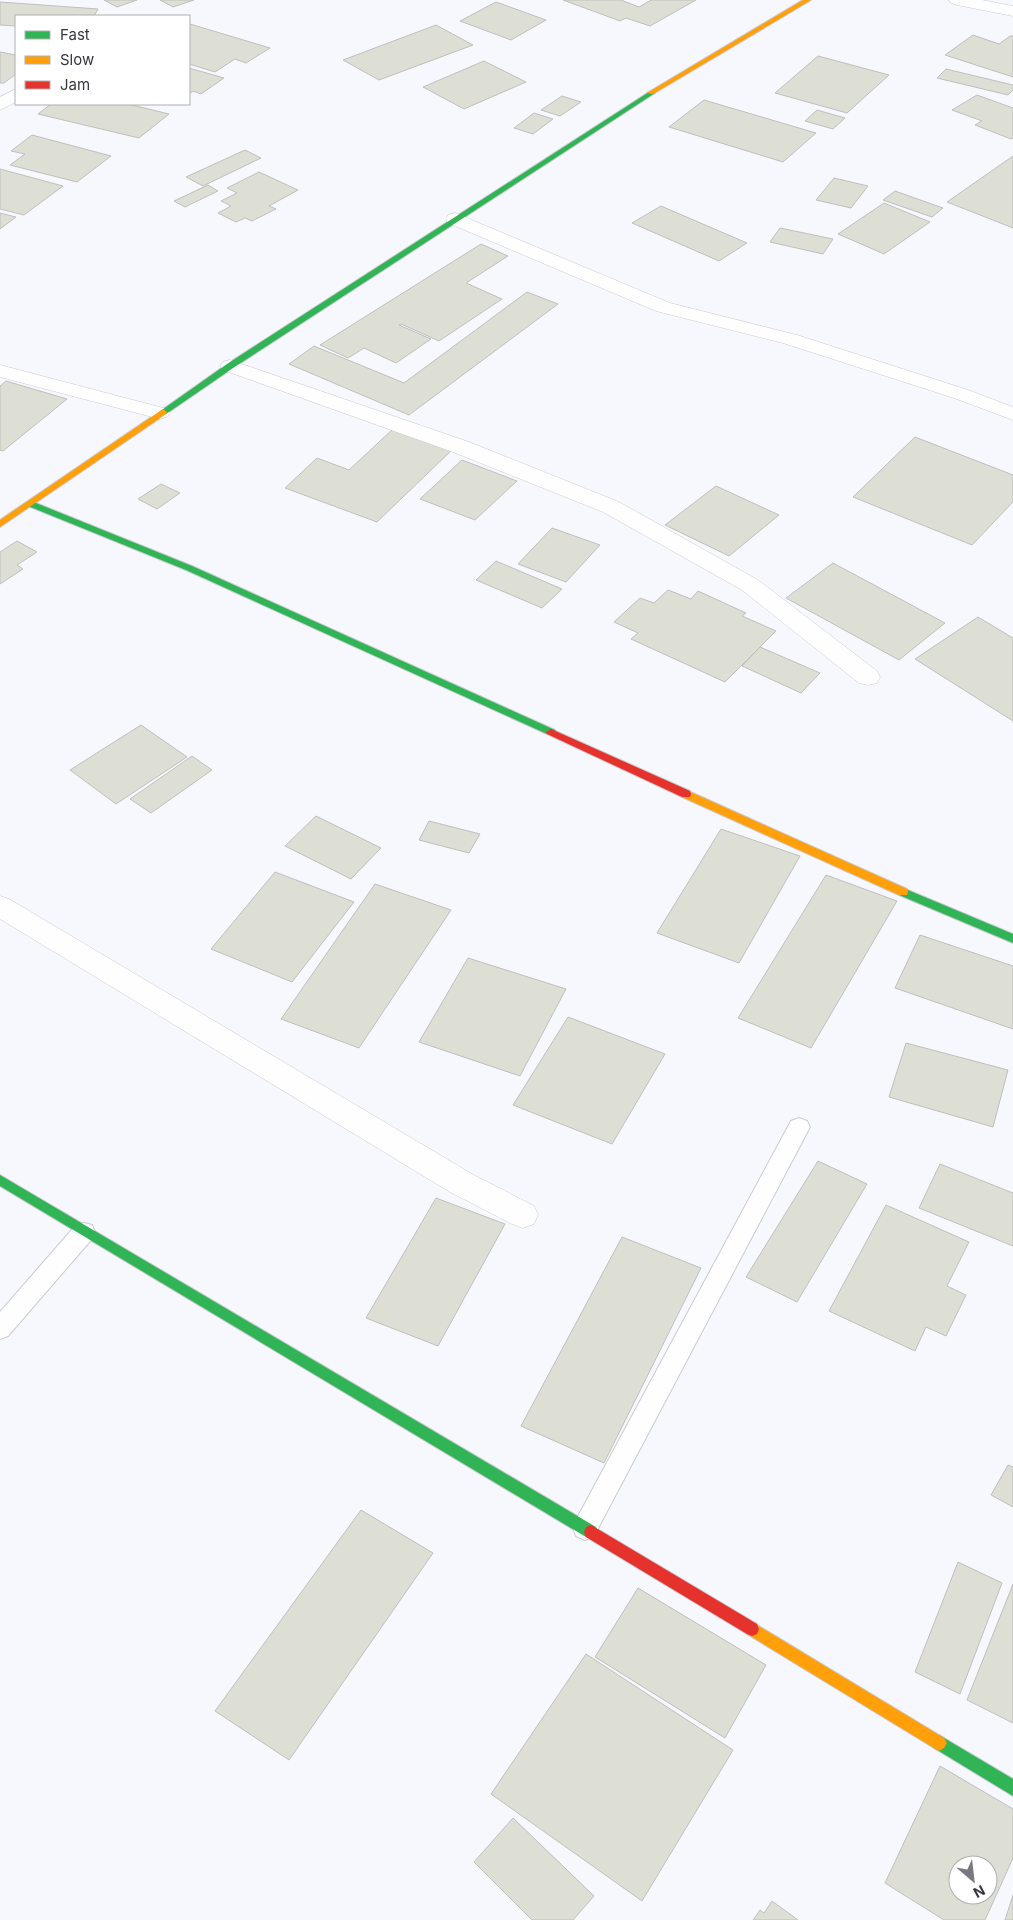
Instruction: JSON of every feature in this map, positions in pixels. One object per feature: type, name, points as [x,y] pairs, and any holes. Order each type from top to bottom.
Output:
[{"type":"street","points":[[0,524],[230,366],[455,219],[674,78],[808,0]]},
{"type":"street","points":[[957,0],[1013,11]]},
{"type":"street","points":[[0,105],[15,95]]},
{"type":"street","points":[[455,219],[663,307],[790,339],[960,394],[1013,414]]},
{"type":"street","points":[[230,366],[461,447],[611,507],[750,585],[868,677]]},
{"type":"street","points":[[0,371],[160,413]]},
{"type":"street","points":[[30,504],[189,568],[858,872],[1013,939]]},
{"type":"street","points":[[0,906],[461,1183],[523,1215]]},
{"type":"street","points":[[0,1180],[84,1232],[585,1528],[1013,1788]]},
{"type":"lane","points":[[585,1528],[799,1127]]},
{"type":"lane","points":[[0,1329],[84,1232]]},
{"type":"building","points":[[104,0],[137,0],[117,7]]},
{"type":"building","points":[[160,0],[194,0],[173,7]]},
{"type":"building","points":[[563,0],[621,0],[639,7],[651,0],[696,0],[650,26],[626,18],[620,21]]},
{"type":"building","points":[[0,2],[98,9],[95,15],[15,15],[15,26],[0,25]]},
{"type":"building","points":[[496,2],[546,20],[511,40],[460,21]]},
{"type":"building","points":[[190,24],[270,48],[246,63],[235,59],[215,72],[190,64]]},
{"type":"building","points":[[436,25],[473,45],[379,80],[343,60]]},
{"type":"building","points":[[973,35],[999,44],[1013,36],[1013,77],[945,55]]},
{"type":"building","points":[[0,52],[15,55],[15,75],[4,83],[0,83]]},
{"type":"building","points":[[818,56],[889,75],[847,113],[775,93]]},
{"type":"building","points":[[484,61],[526,82],[464,109],[423,87]]},
{"type":"building","points":[[190,68],[224,78],[201,94],[193,91],[190,93]]},
{"type":"building","points":[[946,69],[1013,85],[1013,90],[1008,95],[937,78]]},
{"type":"building","points":[[977,95],[1013,108],[1013,138],[1011,139],[975,125],[982,121],[952,110]]},
{"type":"building","points":[[562,96],[581,102],[560,116],[541,110]]},
{"type":"building","points":[[704,100],[816,133],[783,162],[669,127]]},
{"type":"building","points":[[50,105],[132,105],[169,114],[139,138],[38,114]]},
{"type":"building","points":[[817,110],[845,118],[833,129],[805,121]]},
{"type":"building","points":[[534,113],[553,119],[533,134],[514,128]]},
{"type":"building","points":[[32,135],[111,156],[77,182],[10,165],[25,154],[11,151]]},
{"type":"building","points":[[245,150],[261,158],[203,186],[186,177]]},
{"type":"building","points":[[1013,156],[1013,228],[947,202]]},
{"type":"building","points":[[0,169],[63,186],[24,215],[0,209]]},
{"type":"building","points":[[259,172],[298,190],[269,206],[276,209],[252,221],[245,218],[236,222],[218,213],[231,206],[221,201],[237,193],[227,188]]},
{"type":"building","points":[[834,178],[868,186],[851,208],[816,200]]},
{"type":"building","points":[[208,185],[218,191],[185,207],[174,201]]},
{"type":"building","points":[[895,191],[943,208],[932,217],[883,200]]},
{"type":"building","points":[[884,203],[930,222],[884,254],[838,234]]},
{"type":"building","points":[[661,206],[747,243],[719,261],[632,223]]},
{"type":"building","points":[[0,213],[16,217],[0,229]]},
{"type":"building","points":[[780,228],[833,239],[823,254],[770,242]]},
{"type":"building","points":[[481,244],[508,256],[466,283],[502,299],[439,341],[401,324],[399,325],[431,339],[396,363],[364,348],[348,358],[320,345]]},
{"type":"building","points":[[527,292],[558,304],[409,415],[289,364],[314,346],[404,383]]},
{"type":"building","points":[[6,381],[67,399],[3,451],[0,450],[0,386]]},
{"type":"building","points":[[393,429],[453,449],[377,522],[285,488],[317,458],[349,470]]},
{"type":"building","points":[[915,437],[1013,475],[1013,502],[972,545],[853,497]]},
{"type":"building","points":[[462,460],[517,481],[475,520],[420,499]]},
{"type":"building","points":[[161,484],[180,493],[157,509],[138,499]]},
{"type":"building","points":[[716,486],[779,515],[729,556],[665,525]]},
{"type":"building","points":[[552,528],[600,545],[566,582],[518,564]]},
{"type":"building","points":[[17,541],[37,552],[17,565],[23,569],[0,584],[0,552]]},
{"type":"building","points":[[496,561],[562,589],[542,608],[476,580]]},
{"type":"building","points":[[833,563],[945,623],[899,660],[786,598]]},
{"type":"building","points":[[668,590],[691,599],[698,591],[746,613],[742,616],[776,631],[725,682],[631,639],[638,633],[614,622],[640,598],[654,603]]},
{"type":"building","points":[[978,617],[1013,638],[1013,721],[915,659]]},
{"type":"building","points":[[760,647],[820,673],[801,693],[742,666]]},
{"type":"building","points":[[141,725],[187,757],[116,804],[70,770]]},
{"type":"building","points":[[192,756],[212,770],[151,813],[130,799]]},
{"type":"building","points":[[316,816],[381,848],[351,879],[285,846]]},
{"type":"building","points":[[429,821],[480,834],[469,853],[419,840]]},
{"type":"building","points":[[721,829],[800,856],[739,963],[657,933]]},
{"type":"building","points":[[275,872],[354,902],[292,982],[211,949]]},
{"type":"building","points":[[826,875],[897,901],[811,1048],[738,1018]]},
{"type":"building","points":[[375,884],[451,910],[359,1048],[281,1019]]},
{"type":"building","points":[[920,935],[1013,966],[1013,1029],[895,988]]},
{"type":"building","points":[[468,958],[566,989],[520,1076],[419,1042]]},
{"type":"building","points":[[568,1017],[665,1054],[612,1144],[513,1105]]},
{"type":"building","points":[[906,1043],[1008,1070],[993,1127],[889,1097]]},
{"type":"building","points":[[818,1161],[867,1184],[797,1302],[746,1277]]},
{"type":"building","points":[[940,1164],[1013,1193],[1013,1246],[919,1208]]},
{"type":"building","points":[[436,1198],[505,1224],[438,1346],[366,1318]]},
{"type":"building","points":[[886,1205],[969,1242],[947,1286],[966,1295],[946,1336],[926,1327],[915,1351],[829,1311]]},
{"type":"building","points":[[622,1237],[701,1268],[604,1463],[521,1426]]},
{"type":"building","points":[[1008,1465],[1013,1467],[1013,1507],[991,1495]]},
{"type":"building","points":[[361,1510],[433,1553],[289,1760],[215,1711]]},
{"type":"building","points":[[958,1562],[1002,1583],[960,1694],[915,1672]]},
{"type":"building","points":[[1013,1584],[1013,1723],[967,1700]]},
{"type":"building","points":[[638,1588],[766,1665],[725,1738],[595,1657]]},
{"type":"building","points":[[586,1654],[733,1750],[642,1901],[491,1794]]},
{"type":"building","points":[[940,1766],[1013,1809],[1013,1858],[998,1891],[998,1855],[948,1855],[948,1905],[992,1905],[985,1920],[944,1920],[885,1883]]},
{"type":"building","points":[[513,1818],[594,1896],[573,1920],[532,1920],[474,1862]]},
{"type":"building","points":[[1013,1895],[1013,1920],[1005,1920]]},
{"type":"building","points":[[772,1901],[798,1920],[753,1920],[760,1910],[764,1913]]},
{"type":"traffic: fast","points":[[163,412],[230,366],[651,93]]},
{"type":"traffic: fast","points":[[31,504],[189,568],[551,732]]},
{"type":"traffic: fast","points":[[903,892],[1013,939]]},
{"type":"traffic: fast","points":[[0,1180],[591,1532]]},
{"type":"traffic: fast","points":[[939,1743],[1013,1788]]},
{"type":"traffic: slow","points":[[651,93],[808,0]]},
{"type":"traffic: slow","points":[[0,524],[163,412]]},
{"type":"traffic: slow","points":[[686,794],[903,892]]},
{"type":"traffic: slow","points":[[752,1629],[939,1743]]},
{"type":"traffic: jam","points":[[551,732],[686,794]]},
{"type":"traffic: jam","points":[[591,1532],[752,1629]]}]
